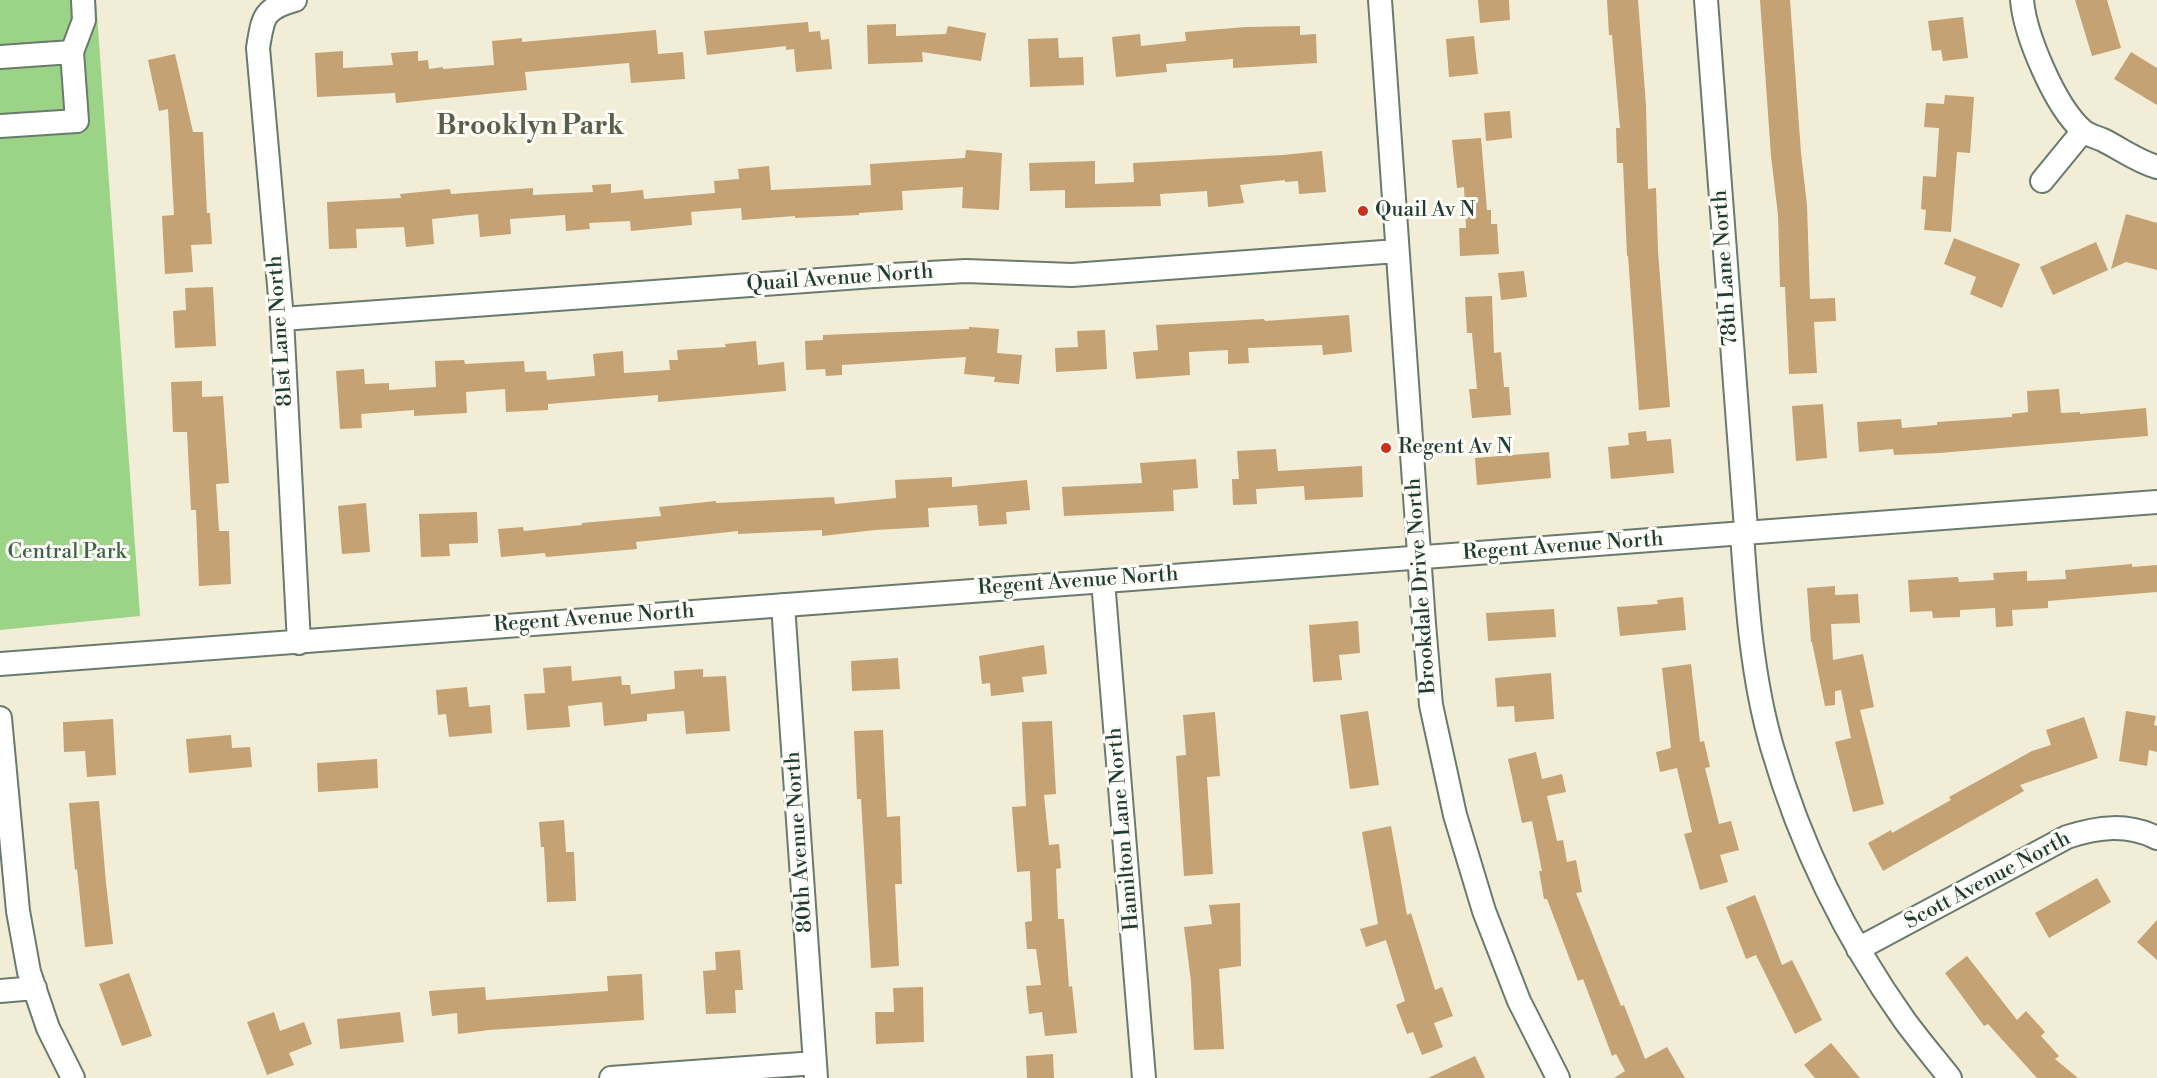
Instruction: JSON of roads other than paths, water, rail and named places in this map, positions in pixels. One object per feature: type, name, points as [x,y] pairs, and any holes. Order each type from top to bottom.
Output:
[{"type":"street","points":[[0,126],[77,121],[72,52],[84,20],[83,0]]},
{"type":"street","name":"81st Lane North","points":[[295,0],[277,5],[262,20],[258,48],[282,319],[298,643]]},
{"type":"street","name":"Brookdale Drive North","points":[[1380,0],[1431,705],[1455,815],[1484,911],[1519,1001],[1558,1078]]},
{"type":"street","name":"78th Lane North","points":[[1706,0],[1745,513],[1746,529],[1742,534],[1746,598],[1756,672],[1772,746],[1796,817],[1826,890],[1858,949],[1905,1021],[1950,1078]]},
{"type":"street","points":[[2022,0],[2023,13],[2036,55],[2068,114],[2083,131],[2128,155],[2157,167]]},
{"type":"street","points":[[0,57],[72,52]]},
{"type":"street","points":[[2042,181],[2083,131]]},
{"type":"street","name":"Quail Avenue North","points":[[282,319],[874,276],[966,271],[1072,275],[1397,251]]},
{"type":"street","name":"Regent Avenue North","points":[[0,664],[2157,502]]},
{"type":"street","name":"Hamilton Lane North","points":[[1103,581],[1144,1078]]},
{"type":"street","name":"80th Avenue North","points":[[783,605],[816,1070]]},
{"type":"street","points":[[0,718],[18,911],[29,972],[48,1028],[73,1078]]},
{"type":"street","name":"Scott Avenue North","points":[[1858,949],[2067,837],[2092,829],[2121,827],[2147,833],[2157,838]]},
{"type":"street","points":[[0,991],[35,988]]},
{"type":"street","points":[[610,1078],[816,1070]]},
{"type":"place","name":"Quail Av N","points":[[1363,211]]},
{"type":"place","name":"Regent Av N","points":[[1386,448]]},
{"type":"district","name":"Brooklyn Park","points":[[530,128]]},
{"type":"park label","name":"Central Park","points":[[67,553]]}]
